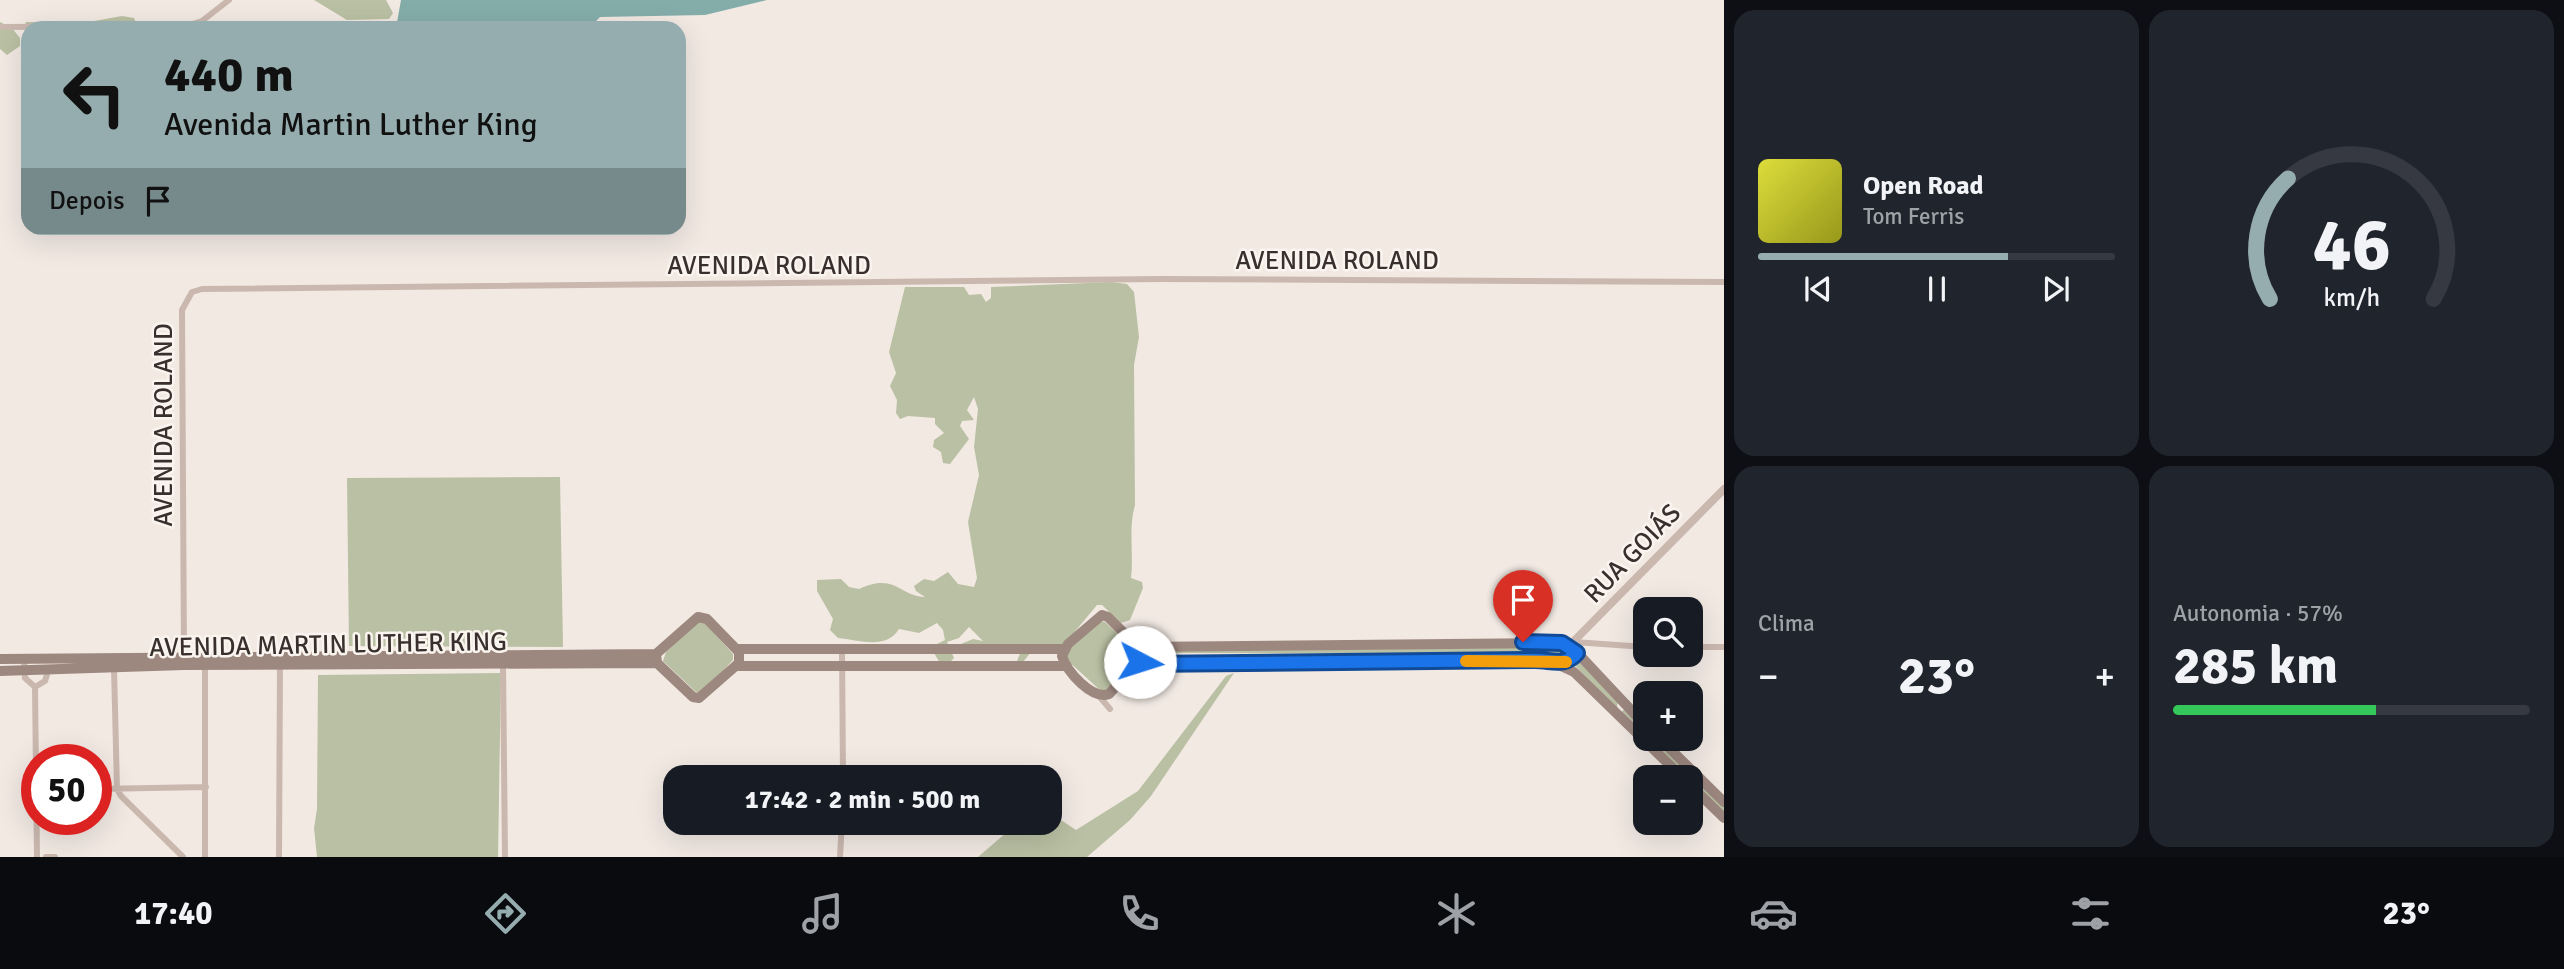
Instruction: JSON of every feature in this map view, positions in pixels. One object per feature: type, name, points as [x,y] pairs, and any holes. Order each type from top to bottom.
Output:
[{"type":"main road","points":[[1102,615],[1108,617],[1139,647],[1142,658],[1138,664],[1109,694],[1099,696],[1067,666],[1062,656],[1064,649],[1102,615]]},
{"type":"main road","points":[[698,617],[707,619],[736,649],[740,657],[736,666],[699,698],[693,697],[656,658],[698,617]]},
{"type":"main road","points":[[1139,647],[1551,642],[1574,647],[1633,713]]},
{"type":"main road","points":[[1138,664],[1535,660],[1559,663],[1571,660],[1574,647]]},
{"type":"main road","points":[[736,649],[1064,649]]},
{"type":"main road","points":[[956,649],[956,666]]},
{"type":"main road","name":"AVENIDA MARTIN LUTHER KING","points":[[0,659],[184,661],[656,658]]},
{"type":"main road","name":"AVENIDA MARTIN LUTHER KING","points":[[0,671],[114,668],[184,661],[205,666],[503,664],[656,658]]},
{"type":"main road","points":[[1559,663],[1574,672],[1669,765]]},
{"type":"main road","points":[[736,666],[1067,666]]},
{"type":"main road","points":[[1614,712],[1623,703]]},
{"type":"main road","points":[[1672,751],[1724,802]]},
{"type":"main road","points":[[1703,798],[1724,818]]},
{"type":"street","points":[[202,21],[229,0]]},
{"type":"street","points":[[0,27],[21,27]]},
{"type":"street","name":"AVENIDA ROLAND","points":[[184,661],[181,310],[192,292],[202,289],[1162,279],[1724,282]]},
{"type":"street","name":"RUA GOIÁS","points":[[1574,647],[1724,489]]},
{"type":"street","points":[[1574,647],[1633,647]]},
{"type":"street","points":[[1703,647],[1724,647]]},
{"type":"street","points":[[842,649],[843,765]]},
{"type":"street","points":[[24,659],[23,671],[27,681],[35,687]]},
{"type":"street","points":[[35,687],[45,681],[49,659]]},
{"type":"street","points":[[503,664],[505,857]]},
{"type":"street","points":[[279,857],[280,665]]},
{"type":"street","points":[[205,666],[205,857]]},
{"type":"street","points":[[114,668],[117,789],[183,857]]},
{"type":"street","points":[[35,687],[36,744]]},
{"type":"street","points":[[1099,696],[1110,709]]},
{"type":"street","points":[[112,789],[206,787]]},
{"type":"street","points":[[37,835],[37,857]]},
{"type":"street","points":[[840,857],[841,835]]},
{"type":"street","points":[[46,857],[55,857]]},
{"type":"green space","points":[[314,0],[386,0],[393,13],[389,19],[347,20]]},
{"type":"green space","points":[[122,16],[134,18],[135,21],[94,21]]},
{"type":"green space","points":[[0,22],[12,28],[20,38],[20,46],[7,55],[0,49]]},
{"type":"green space","points":[[1111,282],[1127,284],[1134,292],[1139,337],[1134,365],[1135,505],[1131,578],[1142,582],[1143,588],[1130,620],[1121,623],[1102,605],[1097,605],[1062,647],[1031,652],[1023,662],[1017,661],[1021,651],[999,649],[992,654],[961,644],[973,639],[983,641],[969,627],[959,638],[947,642],[954,658],[950,662],[940,663],[934,653],[937,644],[945,640],[943,630],[937,623],[919,633],[899,629],[887,640],[880,642],[838,638],[830,630],[833,619],[817,591],[817,580],[841,579],[849,587],[859,589],[871,584],[889,584],[916,596],[925,597],[916,591],[914,586],[924,579],[934,581],[948,572],[958,584],[974,587],[977,578],[968,522],[979,475],[974,447],[978,409],[974,397],[967,410],[974,420],[962,421],[960,426],[969,439],[950,464],[943,463],[941,452],[933,447],[934,440],[944,433],[935,424],[935,418],[908,416],[900,419],[896,413],[897,400],[890,386],[896,373],[889,352],[905,287],[964,287],[969,295],[981,294],[986,302],[991,298],[991,287]]},
{"type":"green space","points":[[560,477],[563,647],[349,646],[347,478]]},
{"type":"green space","points":[[1100,621],[1105,622],[1136,651],[1138,658],[1106,690],[1101,691],[1067,660],[1067,651]]},
{"type":"green space","points":[[697,622],[704,622],[733,654],[733,660],[702,693],[696,692],[663,661],[666,652]]},
{"type":"green space","points":[[1565,647],[1568,650],[1565,654],[1151,653],[1152,648]]},
{"type":"green space","points":[[1578,659],[1618,701],[1617,707],[1613,707],[1574,664]]},
{"type":"green space","points":[[501,673],[498,857],[317,857],[314,828],[317,809],[318,675]]},
{"type":"green space","points":[[1234,673],[1151,796],[1130,820],[1087,857],[978,857],[1004,835],[1062,835],[1062,821],[1076,830],[1138,791],[1226,676]]},
{"type":"green space","points":[[1626,708],[1633,715],[1633,728],[1619,714]]},
{"type":"green space","points":[[1657,751],[1669,751],[1684,765],[1672,765]]},
{"type":"green space","points":[[1703,784],[1724,804],[1724,816],[1703,796]]},
{"type":"water","points":[[401,0],[767,0],[705,15],[600,17],[596,21],[397,21]]},
{"type":"slow traffic","points":[[1466,661],[1566,662]]},
{"type":"route","points":[[1140,662],[1138,664],[1548,660],[1559,663],[1571,660],[1577,653],[1570,645],[1562,643],[1523,642]]}]
